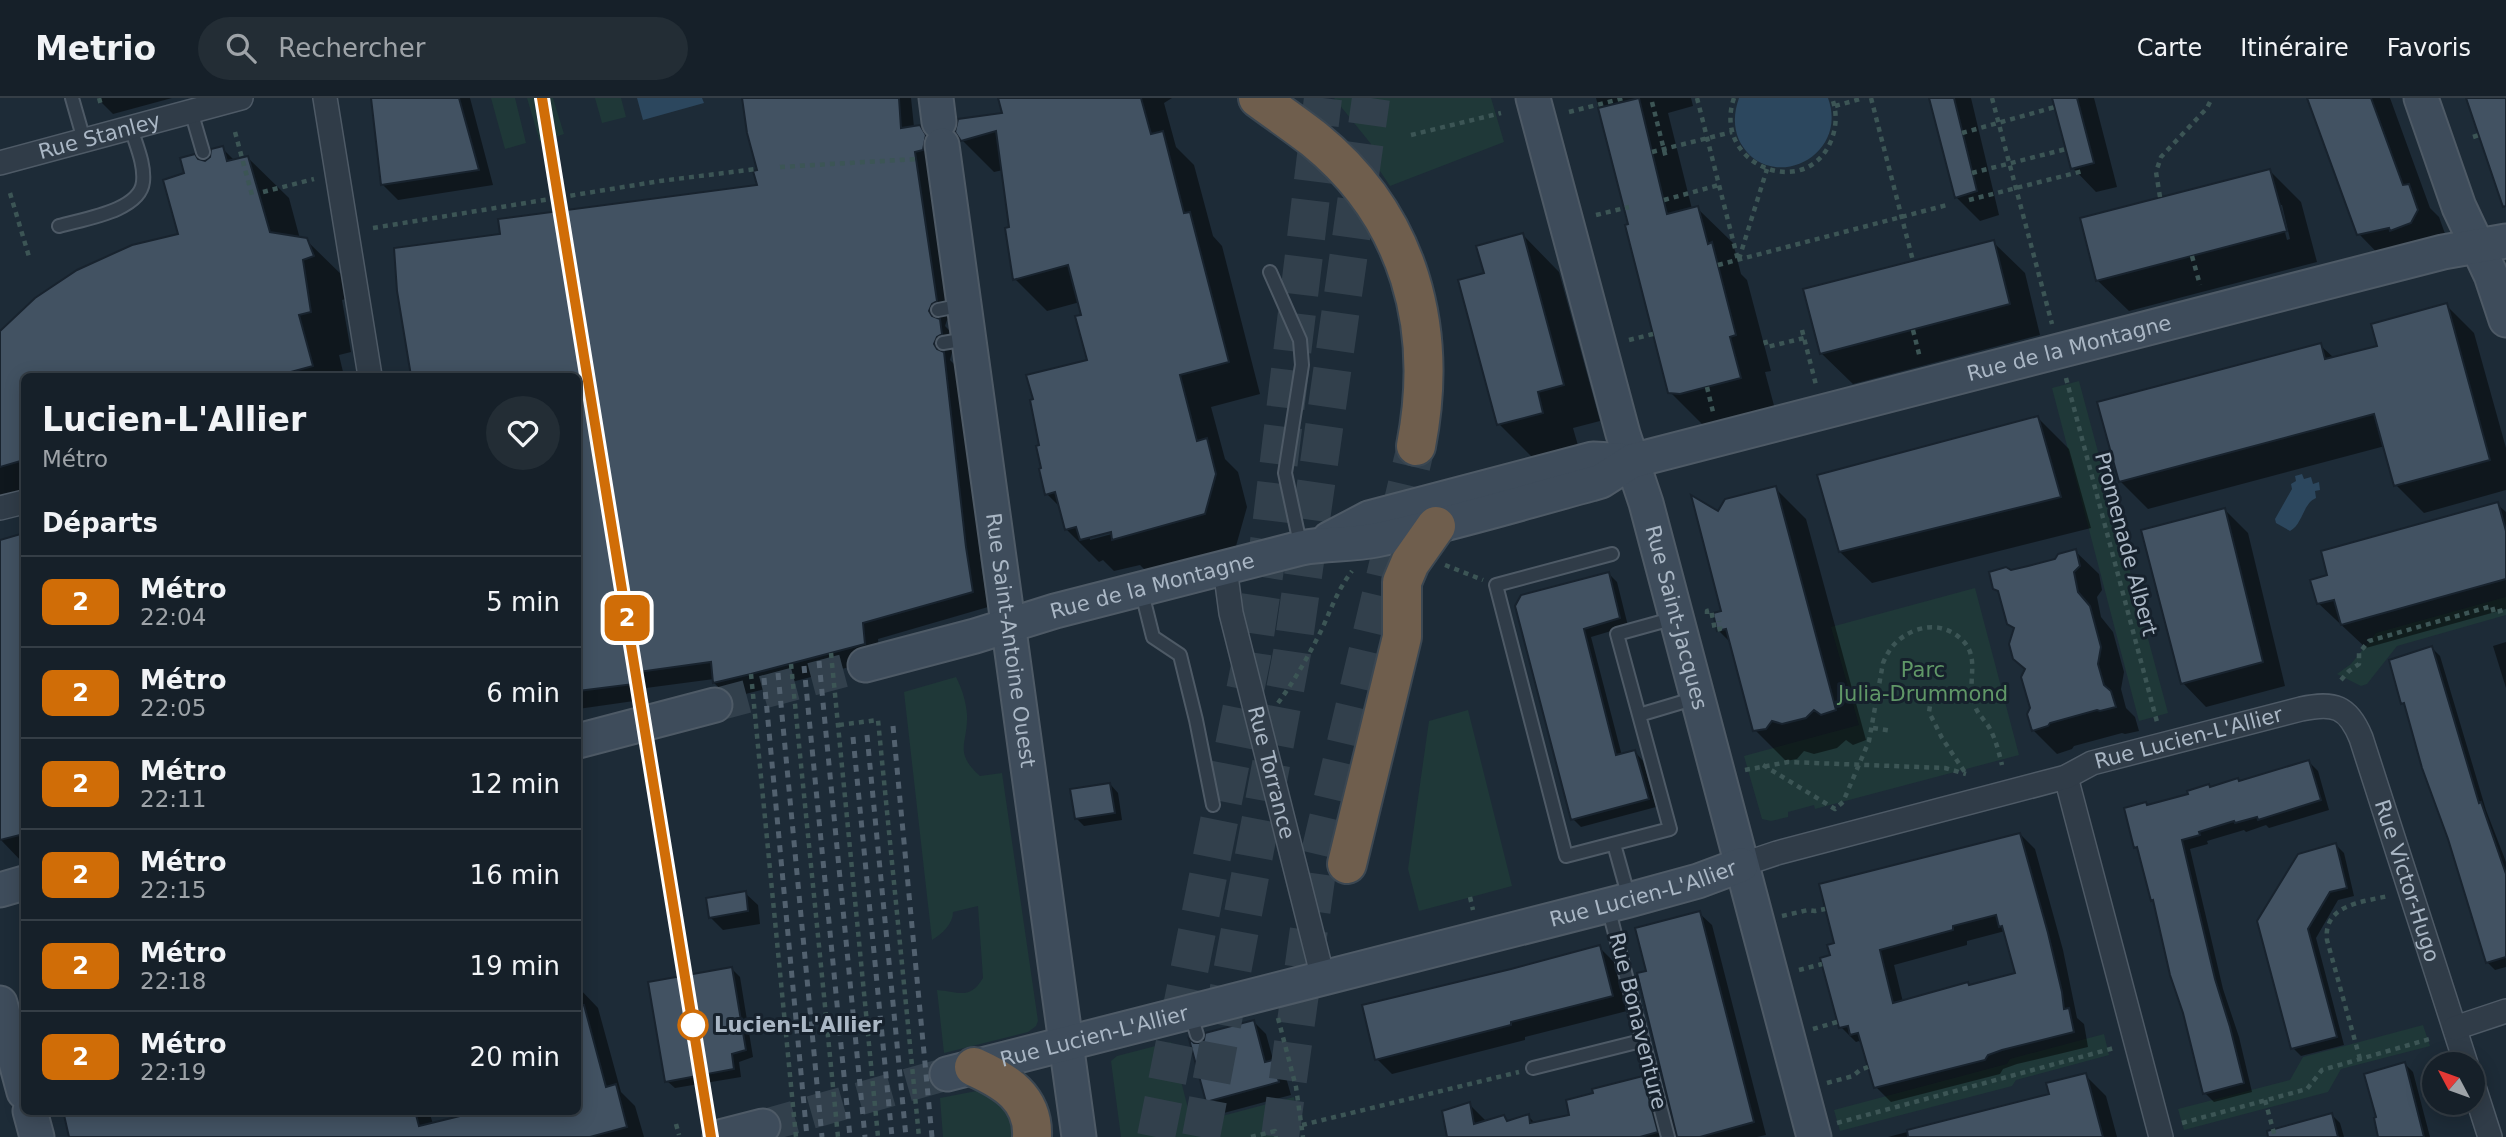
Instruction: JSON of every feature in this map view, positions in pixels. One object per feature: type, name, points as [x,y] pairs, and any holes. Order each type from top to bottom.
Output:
[{"type":"highway","points":[[1258,98],[1314,139]]},
{"type":"highway","points":[[1284,98],[1314,139],[1368,197],[1387,226],[1408,270],[1420,321],[1425,360],[1423,413],[1416,446]]},
{"type":"highway","points":[[1347,864],[1402,637],[1401,587],[1410,564],[1436,543]]},
{"type":"highway","points":[[960,1071],[1002,1080],[1018,1093],[1031,1119],[1032,1137]]},
{"type":"street","name":"Rue Stanley","points":[[0,163],[241,98]]},
{"type":"street","points":[[325,98],[370,373]]},
{"type":"street","name":"Rue Saint-Jacques","points":[[1533,98],[1623,434],[1644,493],[1741,865],[1825,1130]]},
{"type":"street","points":[[2421,98],[2459,207],[2492,243],[2494,284],[2506,320]]},
{"type":"street","name":"Rue Saint-Antoine Ouest","points":[[935,131],[951,307],[1009,626],[1079,1137]]},
{"type":"street","name":"Rue de la Montagne","points":[[1310,547],[1369,518],[1593,459],[1632,461],[2443,252],[2492,243]]},
{"type":"street","name":"Rue de la Montagne","points":[[865,665],[1055,611],[1310,547],[1373,541],[1436,543],[1601,481],[1632,461]]},
{"type":"street","points":[[0,508],[21,503]]},
{"type":"street","name":"Rue Torrance","points":[[1225,568],[1231,612],[1323,978]]},
{"type":"street","points":[[581,740],[715,705]]},
{"type":"street","name":"Rue Lucien-L'Allier","points":[[960,1071],[1067,1043],[1194,1024],[1323,978],[1698,881],[1776,853],[2066,777],[2092,762],[2314,706],[2335,706]]},
{"type":"street","name":"Rue Victor-Hugo","points":[[2335,706],[2348,715],[2361,738],[2462,1052]]},
{"type":"street","points":[[2066,777],[2161,1137]]},
{"type":"street","points":[[0,890],[21,884]]},
{"type":"street","points":[[0,1003],[21,1081]]},
{"type":"street","points":[[2455,1028],[2506,1011]]},
{"type":"street","points":[[31,1115],[37,1137]]},
{"type":"street","points":[[2483,1115],[2490,1137]]},
{"type":"street","points":[[713,1127],[763,1126]]},
{"type":"lane","points":[[72,98],[84,140]]},
{"type":"lane","points":[[191,111],[203,152]]},
{"type":"lane","points":[[60,226],[111,211],[130,202],[141,191],[143,173],[131,128]]},
{"type":"lane","points":[[1270,272],[1300,340],[1301,365],[1285,473],[1310,547]]},
{"type":"lane","points":[[1612,554],[1496,585],[1566,856],[1670,829],[1617,634],[1676,618]]},
{"type":"lane","points":[[1141,589],[1153,637],[1180,655],[1213,805]]},
{"type":"lane","points":[[1639,715],[1697,697]]},
{"type":"lane","name":"Rue Bonaventure","points":[[1614,844],[1619,903],[1668,1137]]},
{"type":"lane","points":[[1533,1068],[1633,1043]]},
{"type":"path","points":[[99,98],[102,105]]},
{"type":"path","points":[[1569,112],[1624,98]]},
{"type":"path","points":[[1697,98],[1738,260]]},
{"type":"path","points":[[1734,98],[1730,116],[1732,132],[1738,146],[1747,158],[1767,169],[1782,172],[1798,169],[1819,158],[1833,138],[1836,122],[1832,98]]},
{"type":"path","points":[[1835,106],[1864,98]]},
{"type":"path","points":[[1871,98],[1913,261]]},
{"type":"path","points":[[1992,98],[2054,331]]},
{"type":"path","points":[[2160,197],[2156,172],[2161,157],[2207,108],[2212,98]]},
{"type":"path","points":[[1652,102],[1666,158]]},
{"type":"path","points":[[1962,132],[2055,107]]},
{"type":"path","points":[[1411,135],[1501,113]]},
{"type":"path","points":[[780,167],[935,131]]},
{"type":"path","points":[[234,132],[252,195]]},
{"type":"path","points":[[1652,152],[1732,132]]},
{"type":"path","points":[[1972,173],[2066,149]]},
{"type":"path","points":[[373,228],[660,181],[756,169]]},
{"type":"path","points":[[1738,260],[1767,169]]},
{"type":"path","points":[[1969,200],[2083,171]]},
{"type":"path","points":[[263,192],[314,179]]},
{"type":"path","points":[[1664,200],[1719,185]]},
{"type":"path","points":[[10,193],[30,260]]},
{"type":"path","points":[[1718,265],[1947,205]]},
{"type":"path","points":[[1596,215],[1629,207]]},
{"type":"path","points":[[2192,256],[2200,285]]},
{"type":"path","points":[[1802,330],[1816,386]]},
{"type":"path","points":[[1913,330],[1920,358]]},
{"type":"path","points":[[1629,340],[1653,334]]},
{"type":"path","points":[[1765,340],[1767,347],[1804,338]]},
{"type":"path","name":"Promenade Albert","points":[[2065,373],[2157,722]]},
{"type":"path","points":[[1707,387],[1713,413]]},
{"type":"path","points":[[1436,543],[1469,575]]},
{"type":"path","points":[[1275,707],[1298,673],[1321,630],[1332,601],[1354,568]]},
{"type":"path","points":[[2341,680],[2359,664],[2359,653],[2370,641],[2492,606],[2494,612],[2506,609]]},
{"type":"path","points":[[1763,765],[1835,809],[1843,802],[1873,728],[1883,663],[1894,643],[1921,628],[1939,628],[1956,635],[1969,650],[1972,658],[1974,705],[1989,727],[2002,765]]},
{"type":"path","points":[[831,653],[878,1137]]},
{"type":"path","points":[[791,664],[838,1137]]},
{"type":"path","points":[[751,674],[796,1137]]},
{"type":"path","points":[[1743,771],[1788,762],[1945,768],[1966,775],[1931,718],[1929,703],[1932,693],[1927,689]]},
{"type":"path","points":[[839,725],[878,720],[919,1137]]},
{"type":"path","points":[[1873,728],[1892,731]]},
{"type":"path","points":[[2360,1059],[2327,940],[2328,926],[2340,909],[2388,896]]},
{"type":"path","points":[[1470,898],[1475,918]]},
{"type":"path","points":[[1782,916],[1825,909]]},
{"type":"path","points":[[1796,971],[1822,964]]},
{"type":"path","points":[[1277,1011],[1296,1087],[1303,1137]]},
{"type":"path","points":[[1812,1030],[1838,1022]]},
{"type":"path","points":[[2182,1123],[2307,1089],[2322,1070],[2433,1038]]},
{"type":"path","points":[[1825,1130],[2114,1048]]},
{"type":"path","points":[[1826,1084],[1853,1076],[1868,1067]]},
{"type":"path","points":[[1302,1125],[1515,1073]]},
{"type":"path","points":[[698,1075],[713,1127]]},
{"type":"path","points":[[2265,1100],[2275,1137]]},
{"type":"path","points":[[676,1124],[679,1135]]},
{"type":"path","points":[[1251,1137],[1275,1131],[1276,1137]]},
{"type":"green space","points":[[491,98],[515,98],[526,143],[505,149]]},
{"type":"green space","points":[[527,98],[553,98],[564,134],[540,142]]},
{"type":"green space","points":[[595,98],[621,98],[626,117],[602,123]]},
{"type":"green space","points":[[1334,98],[1491,98],[1504,142],[1390,186],[1378,168],[1371,144]]},
{"type":"green space","points":[[2079,381],[2168,713],[2139,721],[2052,388]]},
{"type":"green space","name":"Parc Julia-Drummond","points":[[1975,588],[2019,755],[1815,809],[1814,805],[1788,812],[1788,817],[1771,821],[1762,819],[1744,756],[1859,725],[1831,627]]},
{"type":"green space","points":[[2506,597],[2506,615],[2397,646],[2367,684],[2361,686],[2337,674],[2351,664],[2376,633]]},
{"type":"green space","points":[[956,677],[966,710],[964,754],[980,776],[1002,773],[1038,1021],[1028,1032],[944,1053],[937,990],[969,992],[983,978],[978,906],[953,912],[946,928],[932,940],[904,692]]},
{"type":"green space","points":[[1468,710],[1512,886],[1419,911],[1408,869],[1429,721]]},
{"type":"green space","points":[[2423,1025],[2430,1046],[2341,1069],[2328,1092],[2184,1130],[2178,1109],[2290,1080],[2303,1057]]},
{"type":"green space","points":[[2104,1034],[2109,1055],[2016,1080],[2012,1086],[1840,1131],[1834,1110],[2007,1064],[2010,1059]]},
{"type":"green space","points":[[1171,1042],[1192,1124],[1294,1097],[1298,1137],[1121,1137],[1111,1061],[1117,1056]]},
{"type":"green space","points":[[987,1089],[1000,1093],[1018,1137],[943,1137],[940,1098]]},
{"type":"water","points":[[637,98],[702,98],[704,103],[643,120]]},
{"type":"water","points":[[1739,98],[1828,98],[1832,119],[1827,138],[1817,152],[1802,162],[1785,167],[1768,166],[1752,157],[1739,140],[1735,119]]},
{"type":"water","points":[[2302,474],[2304,479],[2311,477],[2313,484],[2319,482],[2320,490],[2315,491],[2316,498],[2308,504],[2298,524],[2290,531],[2276,523],[2275,519],[2292,489],[2291,484],[2296,481],[2295,476]]},
{"type":"building","points":[[371,98],[459,98],[479,170],[381,185]]},
{"type":"building","points":[[742,98],[899,98],[901,128],[920,125],[926,135],[923,150],[915,152],[937,301],[929,311],[932,316],[940,319],[942,334],[934,344],[944,352],[973,592],[863,623],[865,644],[751,674],[713,683],[711,662],[631,673],[634,684],[581,691],[581,373],[411,373],[397,291],[394,248],[500,234],[498,219],[757,185],[753,171],[757,170],[747,133]]},
{"type":"building","points":[[998,98],[1141,98],[1151,134],[1163,131],[1184,213],[1190,212],[1229,362],[1180,375],[1197,441],[1207,438],[1216,474],[1205,514],[1112,540],[1111,532],[1080,540],[1076,527],[1065,530],[1055,492],[1045,495],[1030,400],[1033,399],[1026,375],[1087,360],[1075,316],[1081,315],[1068,265],[1013,280],[996,131],[961,141],[955,132],[958,119],[1002,113]]},
{"type":"building","points":[[1639,98],[1667,214],[1698,206],[1708,244],[1712,242],[1736,335],[1730,337],[1741,378],[1680,394],[1668,393],[1598,108]]},
{"type":"building","points":[[1929,98],[1954,98],[1977,191],[1955,198]]},
{"type":"building","points":[[2052,98],[2077,98],[2094,163],[2071,169]]},
{"type":"building","points":[[2307,98],[2371,98],[2403,185],[2409,184],[2418,210],[2411,223],[2390,231],[2389,228],[2357,235]]},
{"type":"building","points":[[2466,98],[2506,98],[2506,206],[2503,207]]},
{"type":"building","points":[[223,146],[227,161],[248,156],[270,232],[307,238],[314,256],[303,260],[311,312],[299,315],[313,366],[287,373],[21,373],[21,461],[0,467],[0,331],[35,298],[77,270],[132,245],[178,234],[163,180],[184,173],[180,158],[195,154],[198,159],[205,161],[210,157],[211,149]]},
{"type":"building","points":[[2270,169],[2287,231],[2096,281],[2080,218]]},
{"type":"building","points":[[1523,233],[1564,385],[1538,392],[1543,413],[1497,425],[1458,280],[1484,273],[1476,246]]},
{"type":"building","points":[[1994,240],[2010,304],[1820,354],[1803,289]]},
{"type":"building","points":[[2447,303],[2490,460],[2394,486],[2374,414],[2119,482],[2097,402],[2321,343],[2325,359],[2377,346],[2371,324]]},
{"type":"building","points":[[2038,416],[2061,497],[1839,552],[1817,475]]},
{"type":"building","points":[[1776,486],[1836,710],[1821,715],[1814,710],[1806,718],[1782,724],[1772,721],[1766,729],[1753,731],[1726,629],[1717,631],[1713,613],[1721,611],[1691,495],[1718,511],[1725,499]]},
{"type":"building","points":[[2498,502],[2506,531],[2506,579],[2341,625],[2334,600],[2317,604],[2310,580],[2327,575],[2321,551]]},
{"type":"building","points":[[2225,508],[2263,662],[2181,684],[2141,530]]},
{"type":"building","points":[[21,534],[21,835],[0,840],[0,540]]},
{"type":"building","points":[[2076,549],[2080,566],[2074,572],[2078,592],[2090,606],[2101,647],[2098,664],[2104,685],[2111,691],[2116,707],[2050,723],[2032,731],[2027,714],[2030,708],[2021,677],[2025,669],[2013,659],[2009,644],[2014,628],[2007,624],[1998,591],[1993,589],[1989,572],[2006,567],[2011,570],[2055,559],[2058,554]]},
{"type":"building","points":[[1609,572],[1620,618],[1584,629],[1616,755],[1635,750],[1649,799],[1571,820],[1515,606],[1521,595]]},
{"type":"building","points":[[2432,646],[2479,803],[2481,802],[2506,874],[2506,957],[2486,963],[2389,660]]},
{"type":"building","points":[[2309,760],[2321,800],[2258,820],[2257,817],[2235,823],[2234,821],[2182,840],[2215,979],[2244,1083],[2203,1094],[2183,1013],[2170,975],[2153,900],[2151,901],[2137,847],[2134,848],[2124,808],[2146,802],[2147,805],[2188,794],[2187,791],[2209,784],[2210,787],[2238,778],[2239,781]]},
{"type":"building","points":[[1110,783],[1115,813],[1075,819],[1070,789]]},
{"type":"building","points":[[2020,833],[2048,933],[2064,1009],[2069,1008],[2074,1032],[2002,1050],[1988,1055],[1985,1060],[1874,1088],[1858,1033],[1850,1035],[1848,1026],[1839,1028],[1820,958],[1830,955],[1827,945],[1834,943],[1819,884]],"holes":[[[1996,915],[1999,927],[2002,926],[2015,973],[1969,985],[1968,982],[1893,1003],[1880,950]]]},
{"type":"building","points":[[2336,843],[2347,888],[2330,892],[2308,929],[2337,1037],[2291,1049],[2257,921],[2298,854]]},
{"type":"building","points":[[746,891],[748,911],[709,918],[706,898]]},
{"type":"building","points":[[1700,911],[1754,1122],[1700,1137],[1677,1137],[1637,973],[1646,971],[1635,928]]},
{"type":"building","points":[[1600,945],[1613,996],[1375,1060],[1362,1005]]},
{"type":"building","points":[[732,967],[746,1050],[732,1054],[734,1069],[665,1082],[648,982]]},
{"type":"building","points":[[584,1005],[606,1087],[616,1084],[627,1127],[590,1137],[69,1137],[64,1115],[416,1115],[419,1126],[464,1115],[581,1115],[581,1006]]},
{"type":"building","points":[[1254,1020],[1265,1062],[1273,1060],[1279,1082],[1206,1102],[1189,1039],[1199,1043],[1204,1040],[1205,1033]]},
{"type":"building","points":[[2405,1062],[2424,1137],[2378,1137],[2376,1117],[2364,1074]]},
{"type":"building","points":[[2086,1073],[2103,1137],[1908,1137],[1907,1130],[2049,1094],[2046,1083]]},
{"type":"building","points":[[1643,1076],[1658,1132],[1640,1137],[1447,1137],[1442,1111],[1470,1102],[1474,1124],[1504,1115],[1507,1121],[1529,1114],[1530,1123],[1569,1115],[1566,1100],[1593,1093],[1592,1089]]},
{"type":"building","points":[[2332,1113],[2338,1137],[2268,1137],[2267,1131]]},
{"type":"tunnel","points":[[1156,1137],[1252,656],[1270,535],[1323,98]]},
{"type":"tunnel","points":[[1201,1137],[1292,653],[1371,98]]},
{"type":"tunnel","points":[[1280,1137],[1319,857],[1416,446]]},
{"type":"tunnel","points":[[715,705],[865,665]]},
{"type":"tunnel","points":[[763,1126],[947,1074]]},
{"type":"railway","points":[[819,661],[865,1137]]},
{"type":"railway","points":[[804,666],[850,1137]]},
{"type":"railway","points":[[778,673],[822,1137]]},
{"type":"railway","points":[[764,678],[807,1137]]},
{"type":"railway","points":[[893,726],[932,1137]]},
{"type":"railway","points":[[867,735],[906,1137]]},
{"type":"railway","points":[[853,737],[892,1137]]},
{"type":"metro line","name":"2","points":[[542,98],[711,1137]]},
{"type":"place","name":"Lucien-L'Allier","points":[[693,1025]]}]
